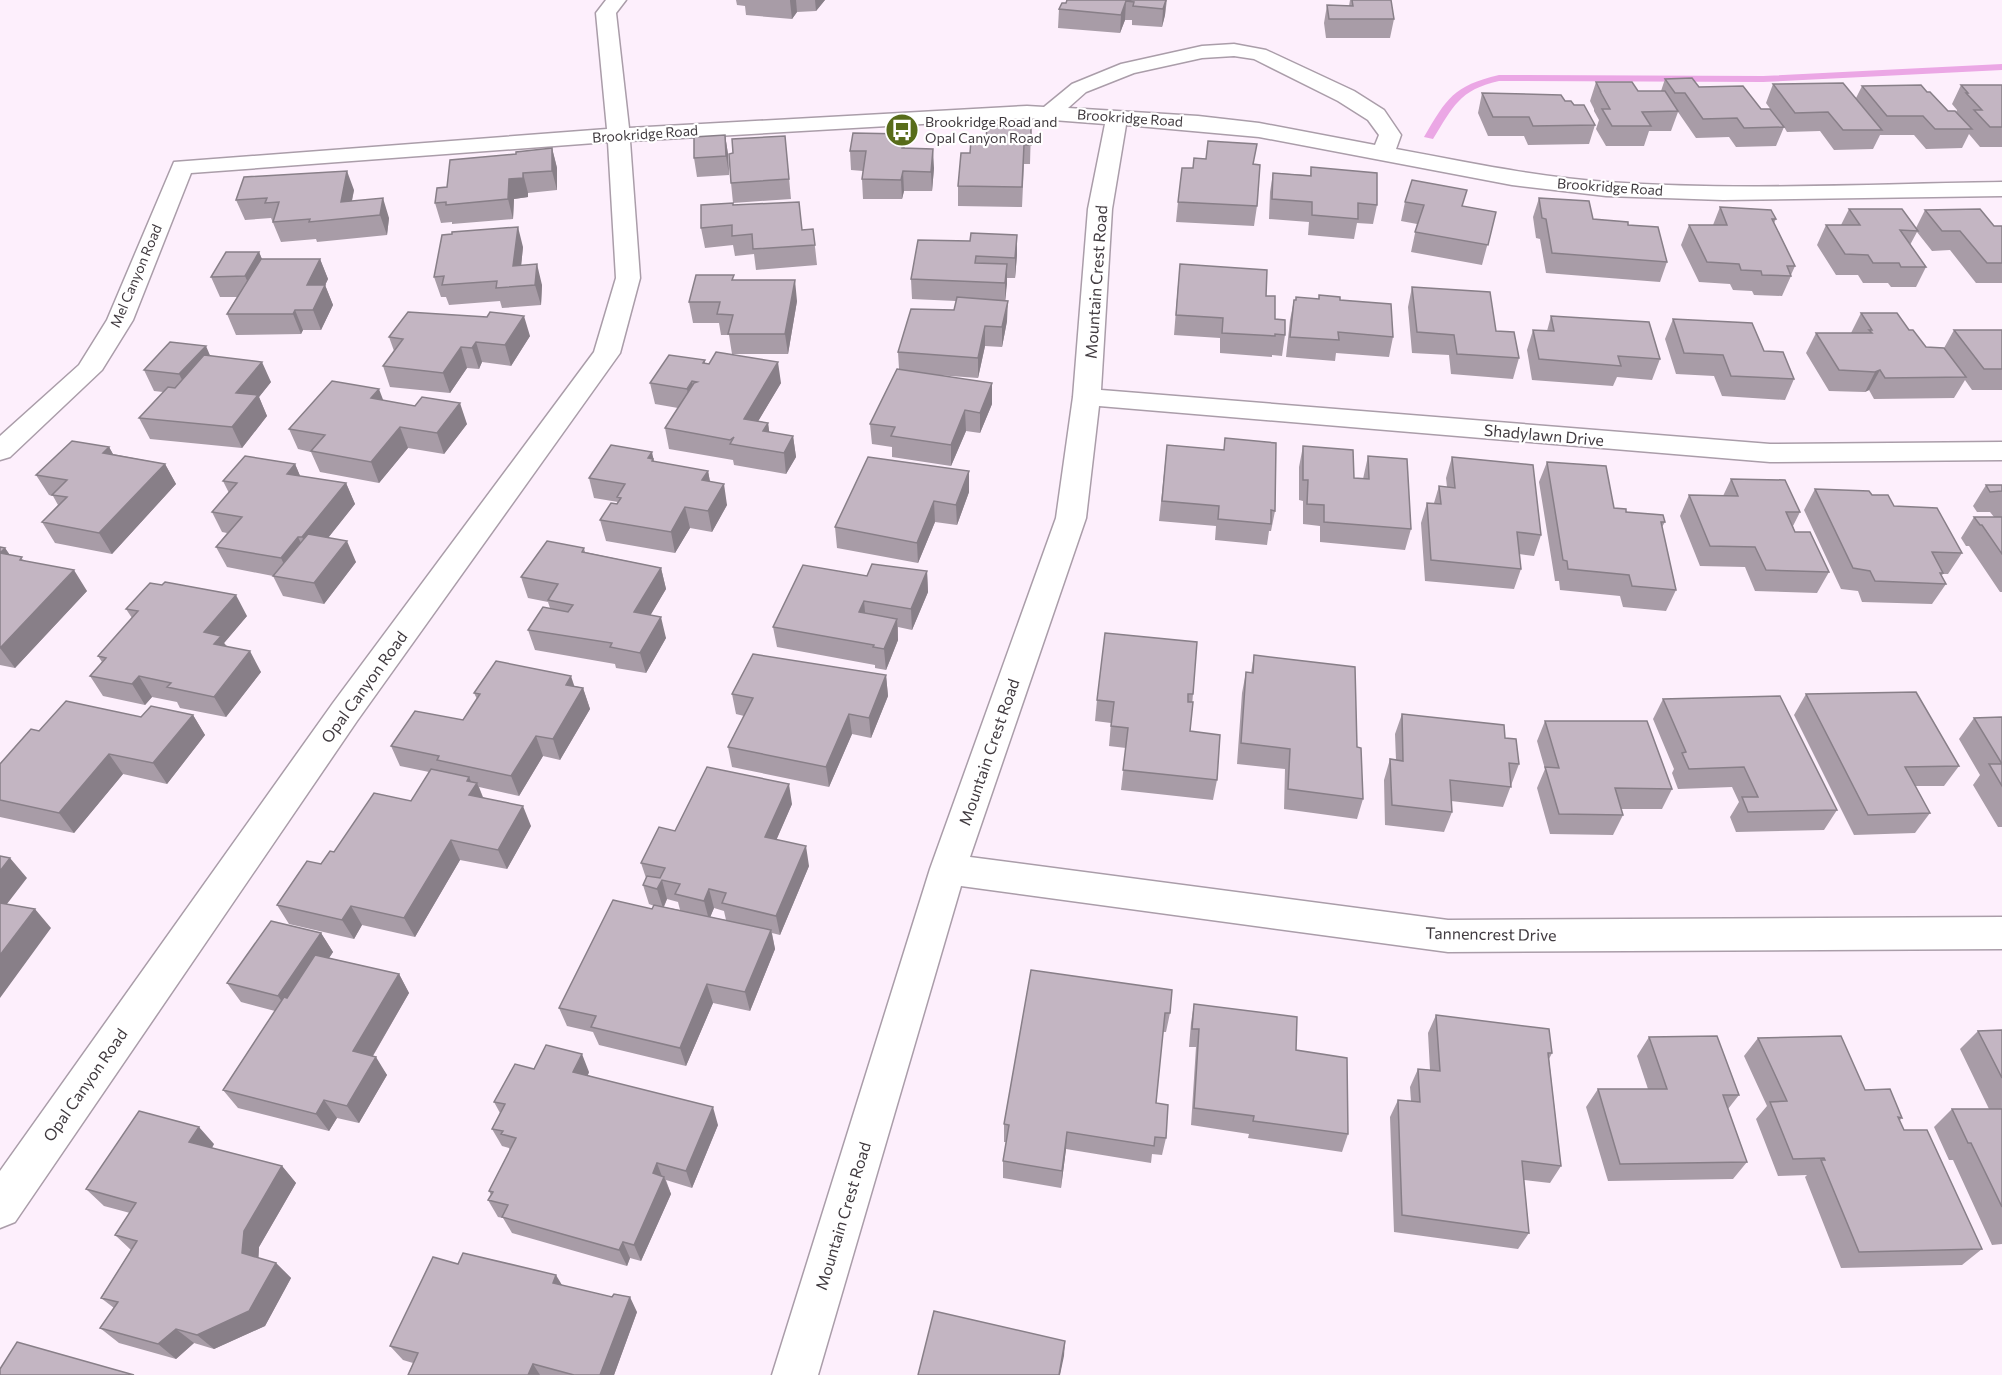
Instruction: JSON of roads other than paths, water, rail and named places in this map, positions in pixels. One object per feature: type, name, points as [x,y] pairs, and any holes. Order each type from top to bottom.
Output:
[{"type":"street","name":"Opal Canyon Road","points":[[0,1207],[345,712],[607,353],[628,278],[619,135],[606,13],[616,0]]},
{"type":"street","points":[[1050,113],[1079,88],[1128,68],[1202,52],[1234,50],[1258,54],[1281,64],[1346,96],[1376,115],[1390,135],[1383,154]]},
{"type":"street","name":"Brookridge Road","points":[[182,167],[619,135],[1027,112],[1117,117],[1259,130],[1512,178],[1606,189],[1723,193],[2002,189]]},
{"type":"street","name":"Mountain Crest Road","points":[[795,1375],[948,869],[1071,518],[1087,397],[1100,209],[1117,117]]},
{"type":"street","name":"Mel Canyon Road","points":[[0,451],[89,370],[120,320],[182,167]]},
{"type":"street","name":"Shadylawn Drive","points":[[1087,397],[1770,453],[2002,451]]},
{"type":"street","name":"Tannencrest Drive","points":[[948,869],[1448,936],[2002,933]]},
{"type":"waterway","points":[[1429,137],[1455,97],[1472,86],[1499,78],[1763,79],[2002,67]]},
{"type":"place","name":"Brookridge Road and Opal Canyon Road","points":[[902,130]]}]
